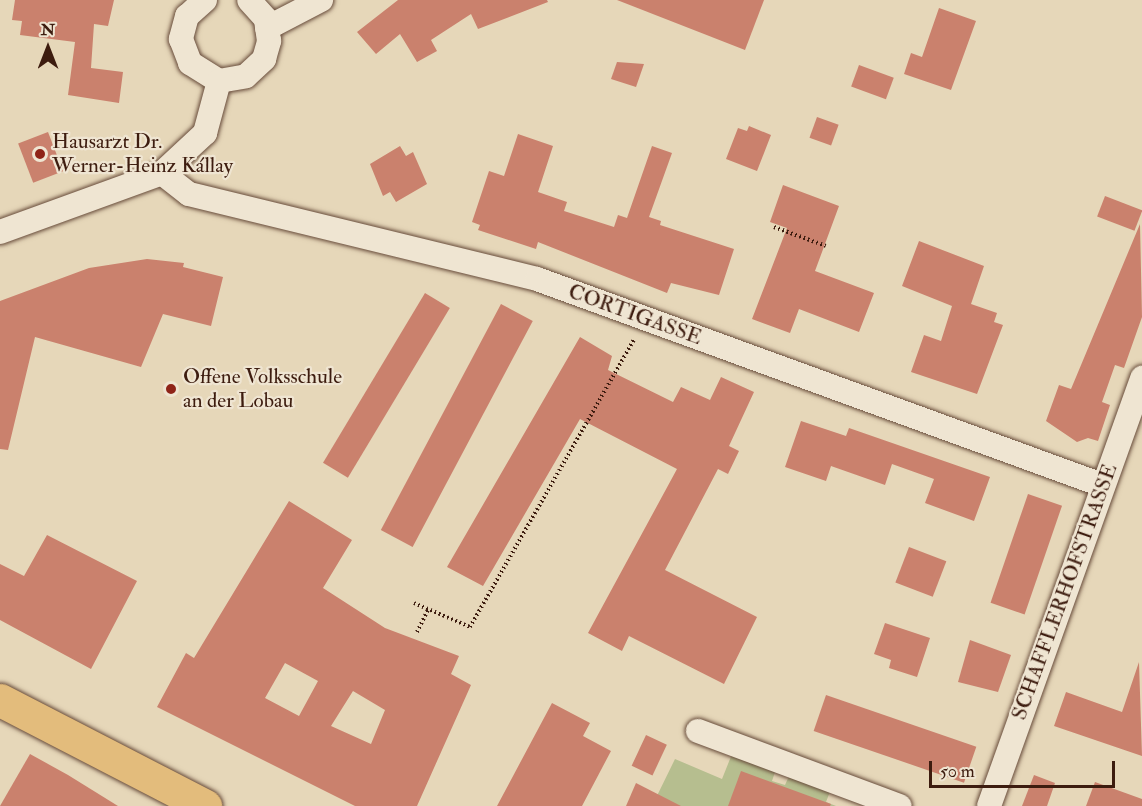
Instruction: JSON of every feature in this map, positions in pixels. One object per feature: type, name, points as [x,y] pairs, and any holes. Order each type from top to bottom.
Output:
[{"type":"main road","points":[[0,700],[205,806]]},
{"type":"street","points":[[267,28],[315,7],[321,0]]},
{"type":"street","points":[[196,1],[187,16],[181,39],[190,63],[219,81],[246,76],[264,59],[269,41],[260,2]]},
{"type":"street","points":[[0,232],[162,173],[205,133],[219,81]]},
{"type":"street","name":"CORTIGASSE","points":[[162,173],[189,194],[421,248],[537,279],[1102,485]]},
{"type":"street","name":"SCHAFFLERHOFSTRASSE","points":[[989,806],[1142,378]]},
{"type":"street","points":[[698,731],[900,806]]},
{"type":"path","points":[[774,227],[826,246]]},
{"type":"path","points":[[414,603],[470,627],[646,319]]},
{"type":"path","points":[[417,632],[428,609]]},
{"type":"green space","points":[[732,754],[776,769],[772,781],[785,785],[790,774],[831,789],[826,802],[836,806],[652,806],[675,759],[722,779]]},
{"type":"building","points":[[15,0],[114,0],[108,26],[94,24],[91,68],[123,72],[119,103],[68,95],[75,42],[20,35],[22,21],[12,20]]},
{"type":"building","points":[[398,0],[547,0],[548,2],[478,29],[471,14],[431,40],[437,51],[417,62],[400,34],[376,54],[357,32]]},
{"type":"building","points":[[617,0],[764,0],[745,50]]},
{"type":"building","points":[[939,8],[976,21],[951,90],[904,74],[911,53],[922,57]]},
{"type":"building","points":[[617,62],[644,64],[636,87],[611,79]]},
{"type":"building","points":[[859,65],[894,78],[886,99],[851,87]]},
{"type":"building","points":[[817,117],[839,125],[831,146],[809,138]]},
{"type":"building","points":[[749,126],[771,135],[757,171],[726,159],[738,128],[747,131]]},
{"type":"building","name":"Hausarzt Dr. Werner-Heinz Kállay","points":[[48,132],[63,171],[33,183],[18,143]]},
{"type":"building","points":[[518,134],[553,146],[538,192],[567,202],[564,211],[614,227],[618,215],[627,218],[652,146],[672,153],[649,217],[661,221],[660,225],[734,249],[719,295],[671,283],[667,293],[538,242],[536,249],[478,230],[480,225],[472,222],[489,171],[504,176]]},
{"type":"building","points":[[400,146],[406,156],[413,152],[427,184],[396,202],[390,192],[383,196],[370,164]]},
{"type":"building","points":[[783,185],[839,206],[815,271],[874,293],[859,332],[799,309],[790,333],[752,319],[787,228],[770,222]]},
{"type":"building","points":[[1105,196],[1142,210],[1134,231],[1097,217]]},
{"type":"building","points":[[1140,224],[1142,317],[1124,368],[1115,365],[1102,402],[1110,405],[1098,441],[1088,438],[1077,442],[1046,421],[1059,385],[1071,389]]},
{"type":"building","points":[[919,241],[984,266],[971,304],[997,313],[994,322],[1003,325],[977,394],[911,372],[924,335],[941,341],[952,306],[902,286]]},
{"type":"building","points":[[147,259],[184,263],[183,267],[223,277],[211,326],[163,314],[141,367],[35,337],[8,450],[0,449],[0,301],[89,268]]},
{"type":"building","points":[[425,293],[450,308],[348,478],[323,463]]},
{"type":"building","points":[[501,304],[533,321],[413,547],[381,530]]},
{"type":"building","points":[[580,337],[612,356],[608,370],[673,402],[681,387],[710,400],[721,377],[754,392],[729,446],[739,451],[728,474],[718,469],[665,570],[757,617],[724,684],[629,636],[622,651],[588,633],[677,469],[580,419],[483,586],[447,567]]},
{"type":"building","points":[[801,421],[846,436],[849,428],[990,477],[974,521],[925,503],[934,479],[892,464],[885,485],[831,466],[826,481],[785,467]]},
{"type":"building","points":[[1028,494],[1062,506],[1025,614],[991,603]]},
{"type":"building","points":[[289,501],[352,540],[323,588],[385,628],[459,656],[451,674],[471,685],[417,806],[355,806],[157,707],[186,653],[194,658]],"holes":[[[285,663],[318,681],[299,716],[265,698]],[[353,691],[385,710],[371,744],[331,726]]]},
{"type":"building","points":[[47,535],[137,581],[91,669],[0,620],[0,564],[24,576]]},
{"type":"building","points":[[909,547],[946,561],[933,597],[895,582]]},
{"type":"building","points":[[885,623],[930,638],[917,677],[889,668],[891,660],[874,654]]},
{"type":"building","points":[[970,640],[1011,655],[998,692],[958,682]]},
{"type":"building","points":[[1139,662],[1142,756],[1054,726],[1066,692],[1122,712]]},
{"type":"building","points":[[826,695],[976,747],[964,783],[814,731]]},
{"type":"building","points":[[552,703],[590,723],[583,736],[611,751],[582,806],[497,806]]},
{"type":"building","points":[[646,735],[667,745],[652,776],[632,766]]},
{"type":"building","points":[[30,754],[68,775],[118,806],[0,806]]},
{"type":"building","points":[[741,771],[831,804],[830,806],[728,806]]},
{"type":"building","points":[[1034,775],[1055,783],[1047,806],[1022,806]]},
{"type":"building","points":[[1095,782],[1142,799],[1142,806],[1086,806]]},
{"type":"building","points":[[636,783],[681,806],[626,806]]},
{"type":"place","name":"Hausarzt Dr. Werner-Heinz Kállay","points":[[40,154]]},
{"type":"place","name":"Offene Volksschule an der Lobau","points":[[171,389]]}]
